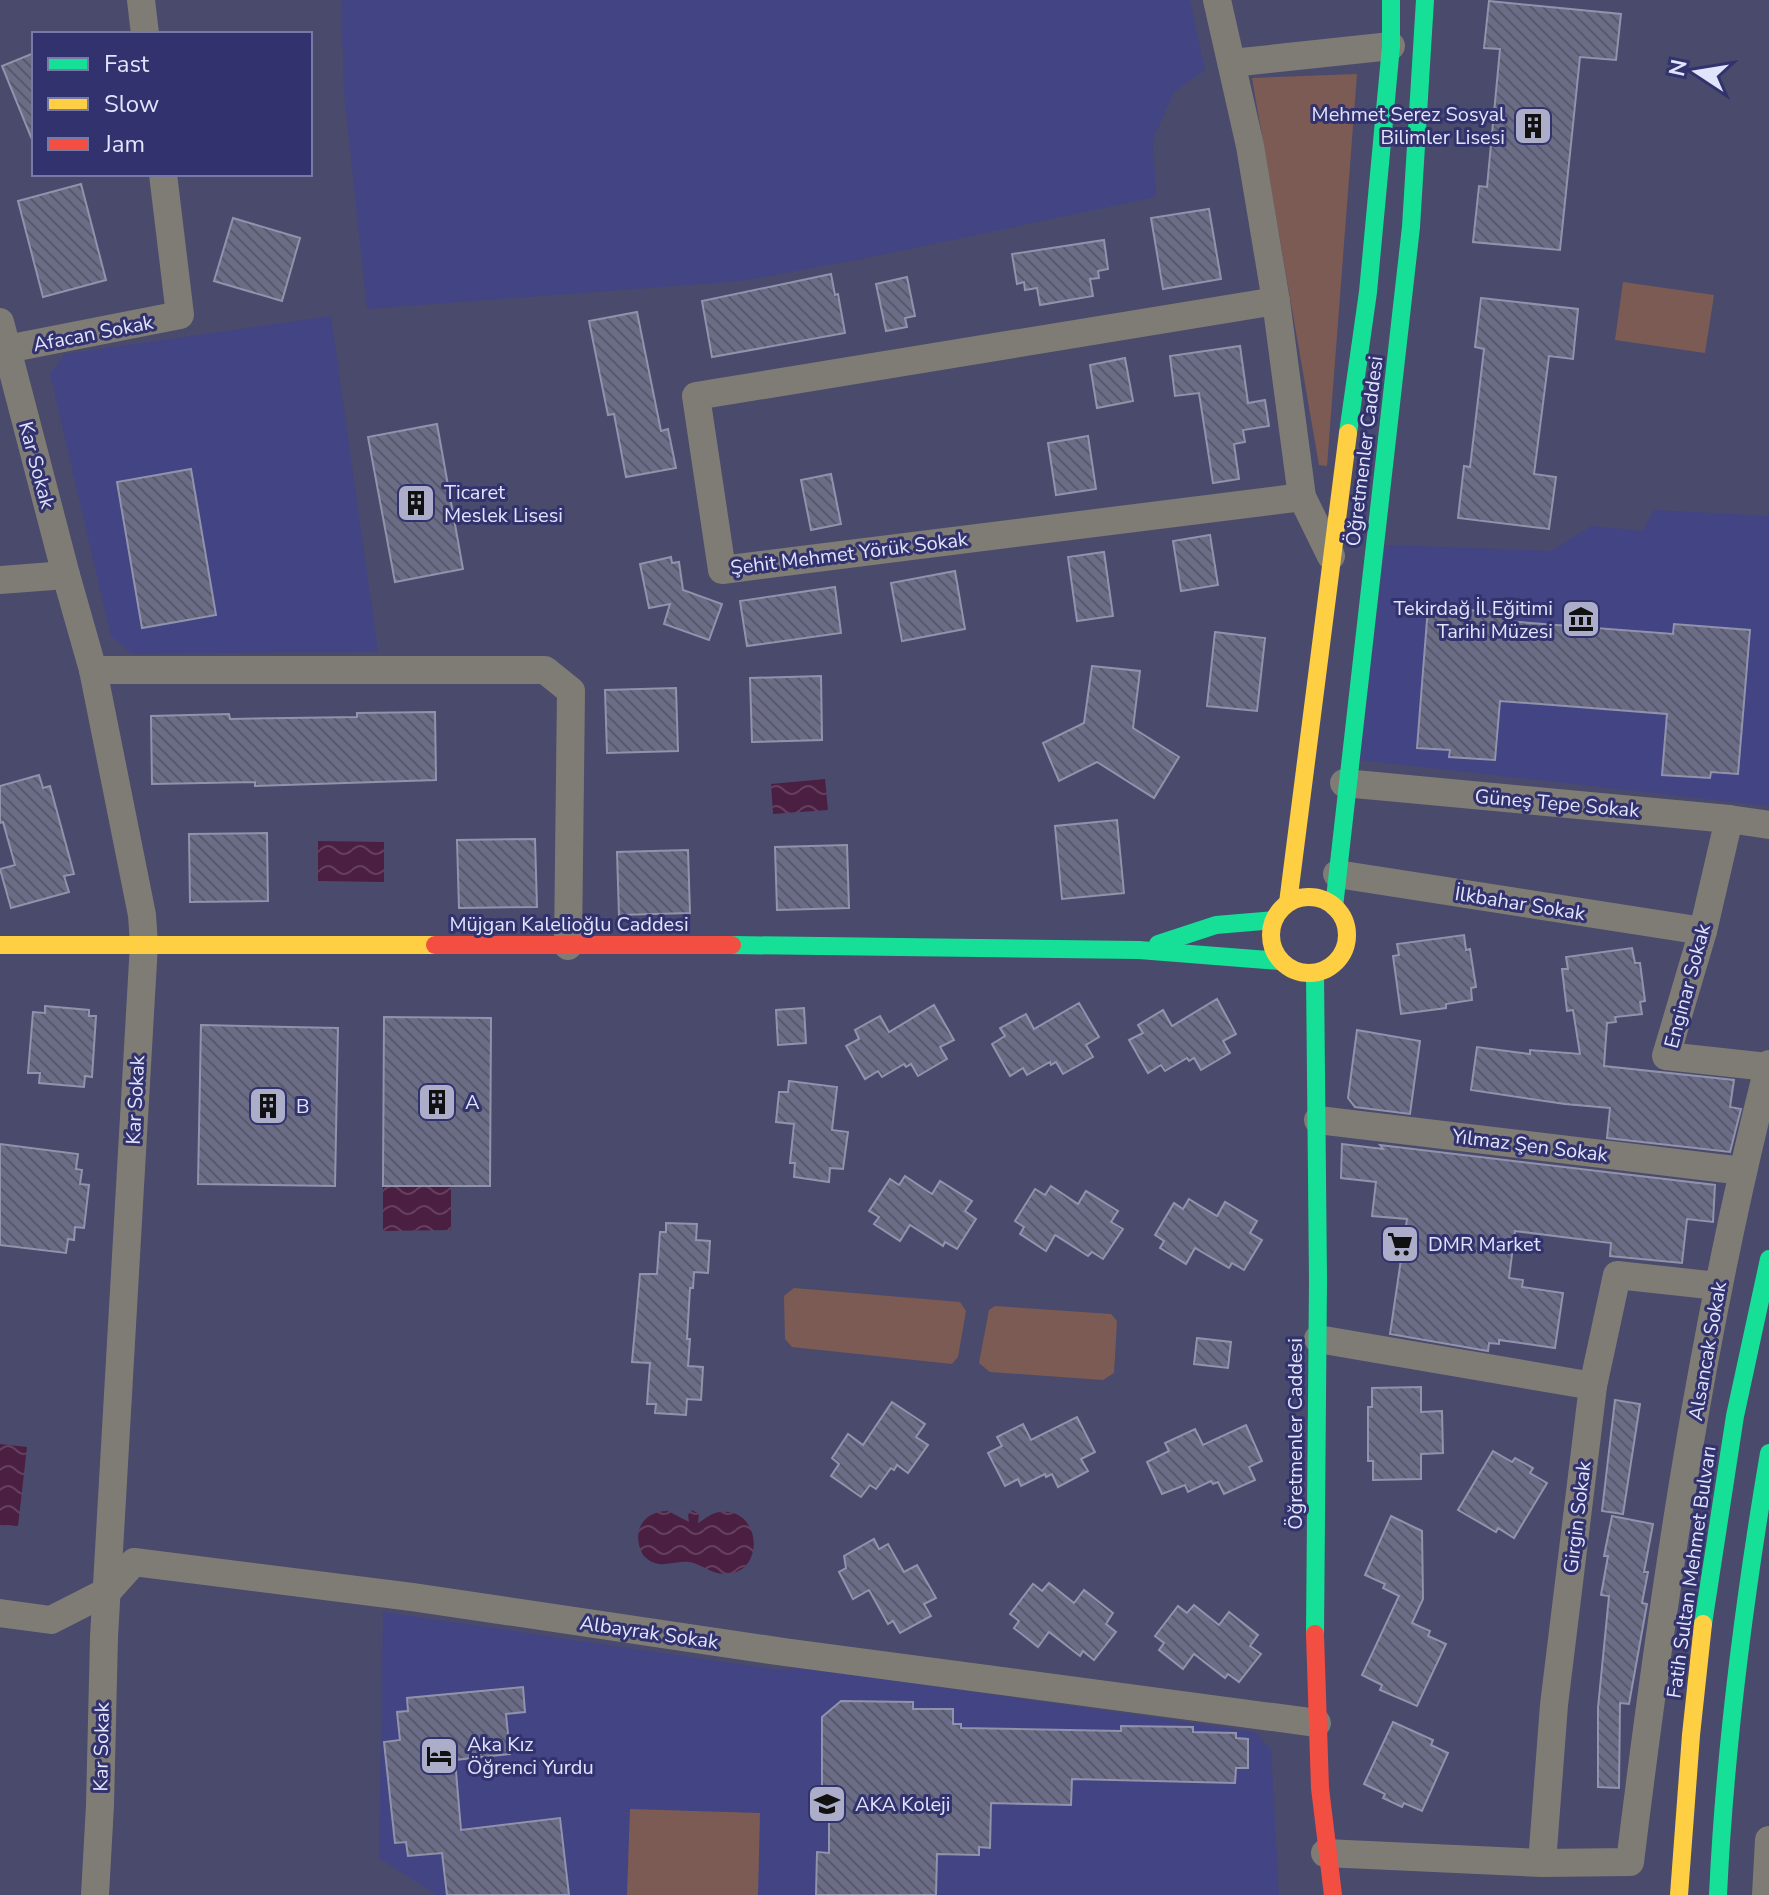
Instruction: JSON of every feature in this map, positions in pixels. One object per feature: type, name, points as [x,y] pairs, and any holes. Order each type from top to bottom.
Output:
[{"type":"main road","name":"Öğretmenler Caddesi","points":[[1288,903],[1331,556],[1368,292],[1391,46],[1391,0]]},
{"type":"main road","name":"Öğretmenler Caddesi","points":[[1334,907],[1344,783],[1410,246],[1425,0]]},
{"type":"main road","points":[[1391,46],[1423,46]]},
{"type":"main road","points":[[1312,897],[1334,907],[1346,927],[1346,940],[1336,961],[1315,973],[1302,973],[1280,961],[1271,941],[1274,920],[1288,903],[1312,897]]},
{"type":"main road","name":"Müjgan Kalelioğlu Caddesi","points":[[1139,950],[1216,925],[1274,920]]},
{"type":"main road","name":"Müjgan Kalelioğlu Caddesi","points":[[0,945],[1139,950],[1280,961]]},
{"type":"main road","name":"Öğretmenler Caddesi","points":[[1315,973],[1318,1120],[1317,1723],[1325,1853],[1333,1895]]},
{"type":"main road","name":"Fatih Sultan Mehmet Bulvarı","points":[[1679,1895],[1690,1748],[1716,1534],[1736,1411],[1769,1259]]},
{"type":"main road","points":[[1718,1895],[1732,1707],[1756,1632],[1749,1568],[1769,1453]]},
{"type":"street","points":[[141,0],[145,32]]},
{"type":"street","points":[[1217,0],[1250,146],[1276,301],[1302,497],[1331,556]]},
{"type":"street","points":[[1232,63],[1391,46]]},
{"type":"street","name":"Afacan Sokak","points":[[7,349],[180,315],[163,176]]},
{"type":"street","name":"Şehit Mehmet Yörük Sokak","points":[[1276,301],[696,396],[722,570],[1302,497]]},
{"type":"street","name":"Kar Sokak","points":[[0,322],[93,670],[142,915],[144,944],[108,1591],[95,1895]]},
{"type":"street","points":[[0,580],[66,575]]},
{"type":"street","points":[[93,670],[545,670],[571,691],[568,946]]},
{"type":"street","name":"Güneş Tepe Sokak","points":[[1344,783],[1769,825]]},
{"type":"street","name":"Enginar Sokak","points":[[1729,819],[1703,931],[1666,1056],[1769,1065]]},
{"type":"street","name":"İlkbahar Sokak","points":[[1337,874],[1703,931]]},
{"type":"street","name":"Alsancak Sokak","points":[[1325,1853],[1542,1863],[1630,1862],[1656,1646],[1718,1286],[1769,1065]]},
{"type":"street","name":"Yılmaz Şen Sokak","points":[[1318,1120],[1743,1171]]},
{"type":"street","name":"Girgin Sokak","points":[[1542,1863],[1554,1705],[1593,1386],[1617,1275],[1718,1286]]},
{"type":"street","points":[[1318,1339],[1593,1386]]},
{"type":"street","name":"Albayrak Sokak","points":[[0,1613],[51,1620],[108,1591],[134,1562],[412,1597],[800,1654],[1317,1723]]},
{"type":"street","points":[[1766,1895],[1769,1840]]},
{"type":"shaded area","points":[[341,0],[1190,0],[1205,70],[1174,92],[1153,139],[1156,197],[742,281],[367,309],[344,93]]},
{"type":"shaded area","points":[[1357,74],[1327,466],[1319,465],[1252,78]]},
{"type":"shaded area","points":[[1623,282],[1714,295],[1705,353],[1615,340]]},
{"type":"shaded area","points":[[331,316],[378,651],[132,654],[111,636],[50,374],[65,354]]},
{"type":"shaded area","points":[[1654,510],[1769,516],[1769,806],[1360,760],[1385,545],[1551,551],[1592,526],[1643,531]]},
{"type":"shaded area","points":[[794,1288],[960,1302],[966,1311],[958,1357],[952,1364],[792,1347],[785,1339],[784,1296]]},
{"type":"shaded area","points":[[995,1306],[1111,1314],[1117,1321],[1114,1373],[1103,1380],[990,1372],[979,1363],[989,1310]]},
{"type":"shaded area","name":"AKA Koleji","points":[[383,1612],[777,1670],[801,1668],[1255,1732],[1271,1750],[1279,1895],[437,1895],[379,1858]]},
{"type":"shaded area","points":[[630,1809],[760,1813],[758,1895],[627,1895]]},
{"type":"water","points":[[825,779],[828,810],[773,814],[771,784]]},
{"type":"water","points":[[318,841],[384,842],[384,882],[318,881]]},
{"type":"water","points":[[383,1186],[451,1186],[451,1230],[383,1231]]},
{"type":"water","points":[[0,1444],[27,1447],[18,1526],[0,1525]]},
{"type":"water","points":[[692,1510],[699,1514],[698,1523],[720,1512],[734,1513],[744,1520],[751,1529],[754,1541],[753,1553],[747,1564],[738,1571],[725,1574],[689,1562],[654,1563],[643,1555],[638,1539],[641,1525],[646,1519],[668,1511],[689,1522],[688,1515]]},
{"type":"building","name":"Mehmet Serez Sosyal Bilimler Lisesi","points":[[1489,1],[1621,14],[1616,60],[1580,57],[1560,250],[1473,242],[1479,186],[1487,187],[1500,49],[1484,48]]},
{"type":"building","points":[[32,54],[32,140],[2,66]]},
{"type":"building","points":[[81,184],[106,280],[43,297],[18,201]]},
{"type":"building","points":[[1209,209],[1221,279],[1163,289],[1151,218]]},
{"type":"building","points":[[233,218],[300,238],[282,301],[214,281]]},
{"type":"building","points":[[1104,240],[1108,269],[1098,271],[1099,278],[1090,279],[1093,296],[1040,305],[1037,288],[1025,290],[1024,282],[1017,284],[1012,254]]},
{"type":"building","points":[[831,274],[845,333],[712,357],[702,301]]},
{"type":"building","points":[[907,277],[915,316],[905,318],[907,327],[886,331],[876,284]]},
{"type":"building","points":[[1481,298],[1578,309],[1573,359],[1549,356],[1534,474],[1556,477],[1549,529],[1458,518],[1464,466],[1470,467],[1484,349],[1475,347]]},
{"type":"building","points":[[637,312],[661,431],[668,429],[676,468],[626,477],[614,414],[608,415],[589,321]]},
{"type":"building","points":[[1240,346],[1248,403],[1265,400],[1269,426],[1243,430],[1245,442],[1234,444],[1239,479],[1213,483],[1199,393],[1175,396],[1170,356]]},
{"type":"building","points":[[1125,358],[1133,401],[1097,408],[1090,365]]},
{"type":"building","name":"Ticaret Meslek Lisesi","points":[[437,424],[463,569],[395,582],[368,437]]},
{"type":"building","points":[[1088,436],[1096,489],[1056,495],[1048,443]]},
{"type":"building","points":[[191,469],[216,615],[142,628],[117,482]]},
{"type":"building","points":[[831,474],[841,524],[811,530],[801,480]]},
{"type":"building","points":[[1210,535],[1218,585],[1181,591],[1173,541]]},
{"type":"building","points":[[1104,552],[1113,616],[1077,621],[1068,557]]},
{"type":"building","points":[[671,557],[672,563],[679,562],[683,590],[722,604],[709,640],[664,624],[670,604],[649,608],[640,564]]},
{"type":"building","points":[[955,571],[965,629],[902,641],[891,583]]},
{"type":"building","points":[[835,587],[841,633],[747,646],[740,601]]},
{"type":"building","points":[[1428,607],[1507,613],[1506,621],[1673,634],[1674,624],[1750,630],[1738,774],[1711,772],[1710,778],[1662,775],[1667,714],[1500,701],[1495,760],[1449,757],[1450,750],[1417,748]]},
{"type":"building","points":[[1215,632],[1265,638],[1257,711],[1207,706]]},
{"type":"building","points":[[1092,666],[1140,671],[1133,728],[1179,757],[1154,798],[1097,762],[1059,781],[1043,743],[1084,723]]},
{"type":"building","points":[[821,676],[822,740],[752,742],[750,678]]},
{"type":"building","points":[[676,688],[678,751],[607,753],[605,690]]},
{"type":"building","points":[[435,712],[436,780],[255,786],[255,782],[152,784],[151,716],[229,714],[230,719]]},
{"type":"building","points":[[39,775],[43,788],[50,786],[74,874],[64,876],[69,892],[11,908],[0,869],[15,865],[3,822],[0,823],[0,786]]},
{"type":"building","points":[[1117,820],[1124,893],[1062,899],[1055,826]]},
{"type":"building","points":[[267,833],[268,901],[190,902],[189,834]]},
{"type":"building","points":[[535,839],[537,907],[459,908],[457,840]]},
{"type":"building","points":[[847,845],[849,908],[777,910],[775,847]]},
{"type":"building","points":[[688,850],[690,913],[619,915],[617,852]]},
{"type":"building","points":[[1464,935],[1466,950],[1470,949],[1476,987],[1471,988],[1472,1000],[1446,1004],[1446,1008],[1401,1014],[1393,956],[1399,955],[1397,944]]},
{"type":"building","points":[[1632,948],[1635,963],[1640,963],[1645,1001],[1640,1002],[1642,1014],[1615,1017],[1616,1022],[1607,1023],[1604,1066],[1734,1080],[1730,1107],[1741,1109],[1730,1152],[1607,1138],[1610,1108],[1471,1090],[1477,1047],[1530,1054],[1530,1050],[1580,1054],[1573,1010],[1567,1011],[1562,969],[1568,969],[1566,957]]},
{"type":"building","points":[[1217,999],[1236,1034],[1223,1041],[1230,1053],[1201,1070],[1194,1058],[1189,1061],[1187,1058],[1165,1071],[1161,1065],[1148,1073],[1129,1040],[1143,1033],[1138,1025],[1163,1010],[1172,1026]]},
{"type":"building","points":[[1079,1003],[1099,1037],[1086,1045],[1093,1057],[1063,1074],[1056,1062],[1051,1065],[1050,1062],[1027,1075],[1023,1068],[1010,1076],[992,1044],[1005,1036],[1000,1028],[1026,1014],[1034,1029]]},
{"type":"building","points":[[934,1005],[954,1040],[940,1047],[947,1059],[918,1076],[911,1064],[906,1067],[904,1064],[882,1077],[878,1071],[865,1079],[846,1046],[859,1039],[855,1030],[880,1016],[889,1032]]},
{"type":"building","points":[[45,1006],[89,1010],[89,1016],[96,1016],[92,1077],[85,1076],[84,1087],[39,1083],[40,1073],[28,1073],[33,1012],[45,1013]]},
{"type":"building","points":[[804,1008],[806,1043],[778,1045],[776,1010]]},
{"type":"building","name":"A","points":[[384,1017],[491,1018],[490,1186],[383,1186]]},
{"type":"building","name":"B","points":[[201,1025],[338,1028],[335,1186],[198,1184]]},
{"type":"building","points":[[1357,1030],[1420,1041],[1410,1114],[1355,1107],[1348,1098]]},
{"type":"building","points":[[789,1081],[837,1087],[832,1130],[848,1132],[843,1169],[830,1168],[829,1182],[794,1177],[795,1163],[790,1163],[794,1124],[776,1122],[779,1092],[788,1092]]},
{"type":"building","points":[[0,1144],[78,1154],[76,1169],[82,1170],[80,1184],[89,1185],[84,1228],[75,1227],[74,1240],[68,1239],[66,1253],[0,1245]]},
{"type":"building","points":[[1342,1144],[1383,1149],[1380,1145],[1715,1185],[1713,1222],[1687,1219],[1682,1263],[1610,1256],[1611,1243],[1515,1231],[1509,1278],[1523,1280],[1522,1287],[1563,1293],[1555,1348],[1499,1340],[1499,1344],[1489,1343],[1488,1351],[1390,1334],[1407,1219],[1372,1216],[1376,1182],[1341,1178]]},
{"type":"building","points":[[905,1176],[932,1194],[940,1181],[972,1201],[965,1211],[976,1219],[957,1249],[945,1242],[943,1246],[910,1225],[900,1241],[874,1224],[879,1217],[869,1211],[890,1179],[899,1185]]},
{"type":"building","points":[[1051,1186],[1078,1204],[1086,1191],[1118,1211],[1111,1222],[1123,1229],[1103,1259],[1092,1252],[1088,1256],[1055,1235],[1046,1251],[1020,1234],[1024,1227],[1015,1221],[1035,1189],[1045,1195]]},
{"type":"building","points":[[1189,1199],[1217,1216],[1225,1202],[1257,1221],[1250,1233],[1262,1240],[1244,1270],[1232,1263],[1229,1268],[1195,1248],[1186,1264],[1160,1248],[1164,1241],[1155,1235],[1174,1203],[1183,1209]]},
{"type":"building","points":[[666,1223],[697,1224],[696,1240],[710,1241],[708,1273],[694,1272],[693,1288],[690,1288],[688,1366],[703,1367],[701,1400],[687,1399],[686,1415],[655,1413],[656,1404],[647,1404],[650,1363],[632,1362],[640,1274],[657,1274],[660,1232],[666,1232]]},
{"type":"building","points":[[1197,1338],[1231,1342],[1228,1368],[1194,1364]]},
{"type":"building","points":[[1421,1387],[1421,1412],[1442,1411],[1443,1453],[1421,1454],[1421,1479],[1373,1480],[1373,1461],[1368,1461],[1368,1407],[1372,1407],[1372,1388]]},
{"type":"building","points":[[1615,1400],[1640,1404],[1623,1514],[1602,1511]]},
{"type":"building","points":[[892,1402],[925,1424],[916,1437],[928,1445],[908,1473],[897,1465],[894,1470],[891,1468],[876,1489],[870,1485],[861,1497],[831,1476],[839,1464],[832,1458],[848,1434],[863,1445]]},
{"type":"building","points":[[1077,1417],[1095,1452],[1081,1459],[1088,1471],[1058,1487],[1052,1474],[1046,1477],[1045,1474],[1021,1486],[1018,1479],[1005,1486],[988,1453],[1002,1446],[997,1437],[1023,1424],[1031,1440]]},
{"type":"building","points":[[1246,1425],[1262,1461],[1249,1467],[1255,1480],[1224,1494],[1218,1482],[1213,1484],[1211,1481],[1188,1492],[1185,1485],[1162,1494],[1147,1462],[1169,1451],[1165,1443],[1195,1429],[1203,1445]]},
{"type":"building","points":[[1493,1451],[1512,1462],[1515,1458],[1533,1468],[1530,1473],[1547,1483],[1514,1538],[1498,1528],[1496,1532],[1458,1510]]},
{"type":"building","points":[[1391,1516],[1422,1531],[1423,1599],[1412,1623],[1430,1631],[1428,1636],[1446,1644],[1417,1706],[1380,1690],[1382,1685],[1362,1675],[1399,1596],[1383,1588],[1385,1584],[1365,1575]]},
{"type":"building","points":[[1612,1516],[1653,1524],[1644,1572],[1648,1572],[1642,1603],[1647,1604],[1629,1704],[1620,1703],[1619,1788],[1598,1787],[1598,1708],[1609,1596],[1601,1595],[1608,1556],[1604,1556]]},
{"type":"building","points":[[874,1539],[879,1549],[888,1544],[904,1572],[917,1565],[936,1598],[924,1604],[931,1616],[900,1633],[893,1621],[888,1624],[869,1590],[853,1599],[839,1572],[846,1568],[844,1556]]},
{"type":"building","points":[[1049,1583],[1074,1603],[1084,1590],[1113,1613],[1106,1624],[1116,1632],[1094,1660],[1083,1651],[1080,1656],[1049,1632],[1038,1647],[1014,1628],[1019,1621],[1010,1614],[1033,1584],[1042,1591]]},
{"type":"building","points":[[1194,1605],[1219,1625],[1229,1612],[1258,1635],[1250,1646],[1261,1654],[1239,1682],[1228,1674],[1225,1678],[1194,1654],[1183,1669],[1159,1650],[1164,1643],[1155,1636],[1178,1606],[1187,1613]]},
{"type":"building","points":[[523,1687],[525,1712],[506,1714],[510,1754],[455,1760],[461,1830],[560,1818],[569,1895],[447,1895],[442,1853],[408,1856],[406,1842],[395,1843],[384,1742],[400,1740],[397,1712],[408,1711],[407,1698]]},
{"type":"building","points":[[841,1701],[913,1702],[913,1709],[953,1709],[953,1724],[961,1724],[961,1728],[1121,1731],[1121,1726],[1193,1727],[1193,1732],[1236,1733],[1236,1738],[1248,1739],[1248,1768],[1236,1768],[1235,1783],[1072,1779],[1071,1805],[991,1803],[990,1848],[979,1847],[979,1855],[937,1854],[936,1895],[816,1895],[817,1852],[829,1853],[829,1790],[822,1790],[822,1717]]},
{"type":"building","points":[[1393,1722],[1433,1740],[1431,1745],[1448,1753],[1422,1811],[1404,1803],[1402,1807],[1364,1784]]},
{"type":"traffic: fast","points":[[1348,433],[1368,292],[1391,46],[1391,0]]},
{"type":"traffic: fast","points":[[1334,907],[1411,227],[1425,0]]},
{"type":"traffic: fast","points":[[1158,944],[1216,925],[1274,920]]},
{"type":"traffic: fast","points":[[732,945],[1139,950],[1280,961]]},
{"type":"traffic: fast","points":[[1315,973],[1318,1280],[1315,1634]]},
{"type":"traffic: fast","points":[[1703,1624],[1735,1416],[1769,1259]]},
{"type":"traffic: fast","points":[[1718,1895],[1725,1784],[1737,1673],[1769,1453]]},
{"type":"traffic: slow","points":[[1288,903],[1348,433]]},
{"type":"traffic: slow","points":[[1309,897],[1323,900],[1336,908],[1344,921],[1347,935],[1344,949],[1336,962],[1323,970],[1309,973],[1295,970],[1282,962],[1274,949],[1271,935],[1274,921],[1282,908],[1295,900],[1309,897]]},
{"type":"traffic: slow","points":[[0,945],[435,945]]},
{"type":"traffic: slow","points":[[1679,1895],[1703,1624]]},
{"type":"traffic: jam","points":[[435,945],[732,945]]},
{"type":"traffic: jam","points":[[1315,1634],[1320,1788],[1333,1895]]},
{"type":"place","name":"Mehmet Serez Sosyal Bilimler Lisesi","points":[[1533,126]]},
{"type":"place","name":"Ticaret Meslek Lisesi","points":[[416,503]]},
{"type":"place","name":"Tekirdağ İl Eğitimi Tarihi Müzesi","points":[[1581,619]]},
{"type":"place","name":"A","points":[[437,1102]]},
{"type":"place","name":"B","points":[[268,1106]]},
{"type":"place","name":"DMR Market","points":[[1400,1244]]},
{"type":"place","name":"Aka Kız Öğrenci Yurdu","points":[[439,1756]]},
{"type":"place","name":"AKA Koleji","points":[[827,1804]]}]
